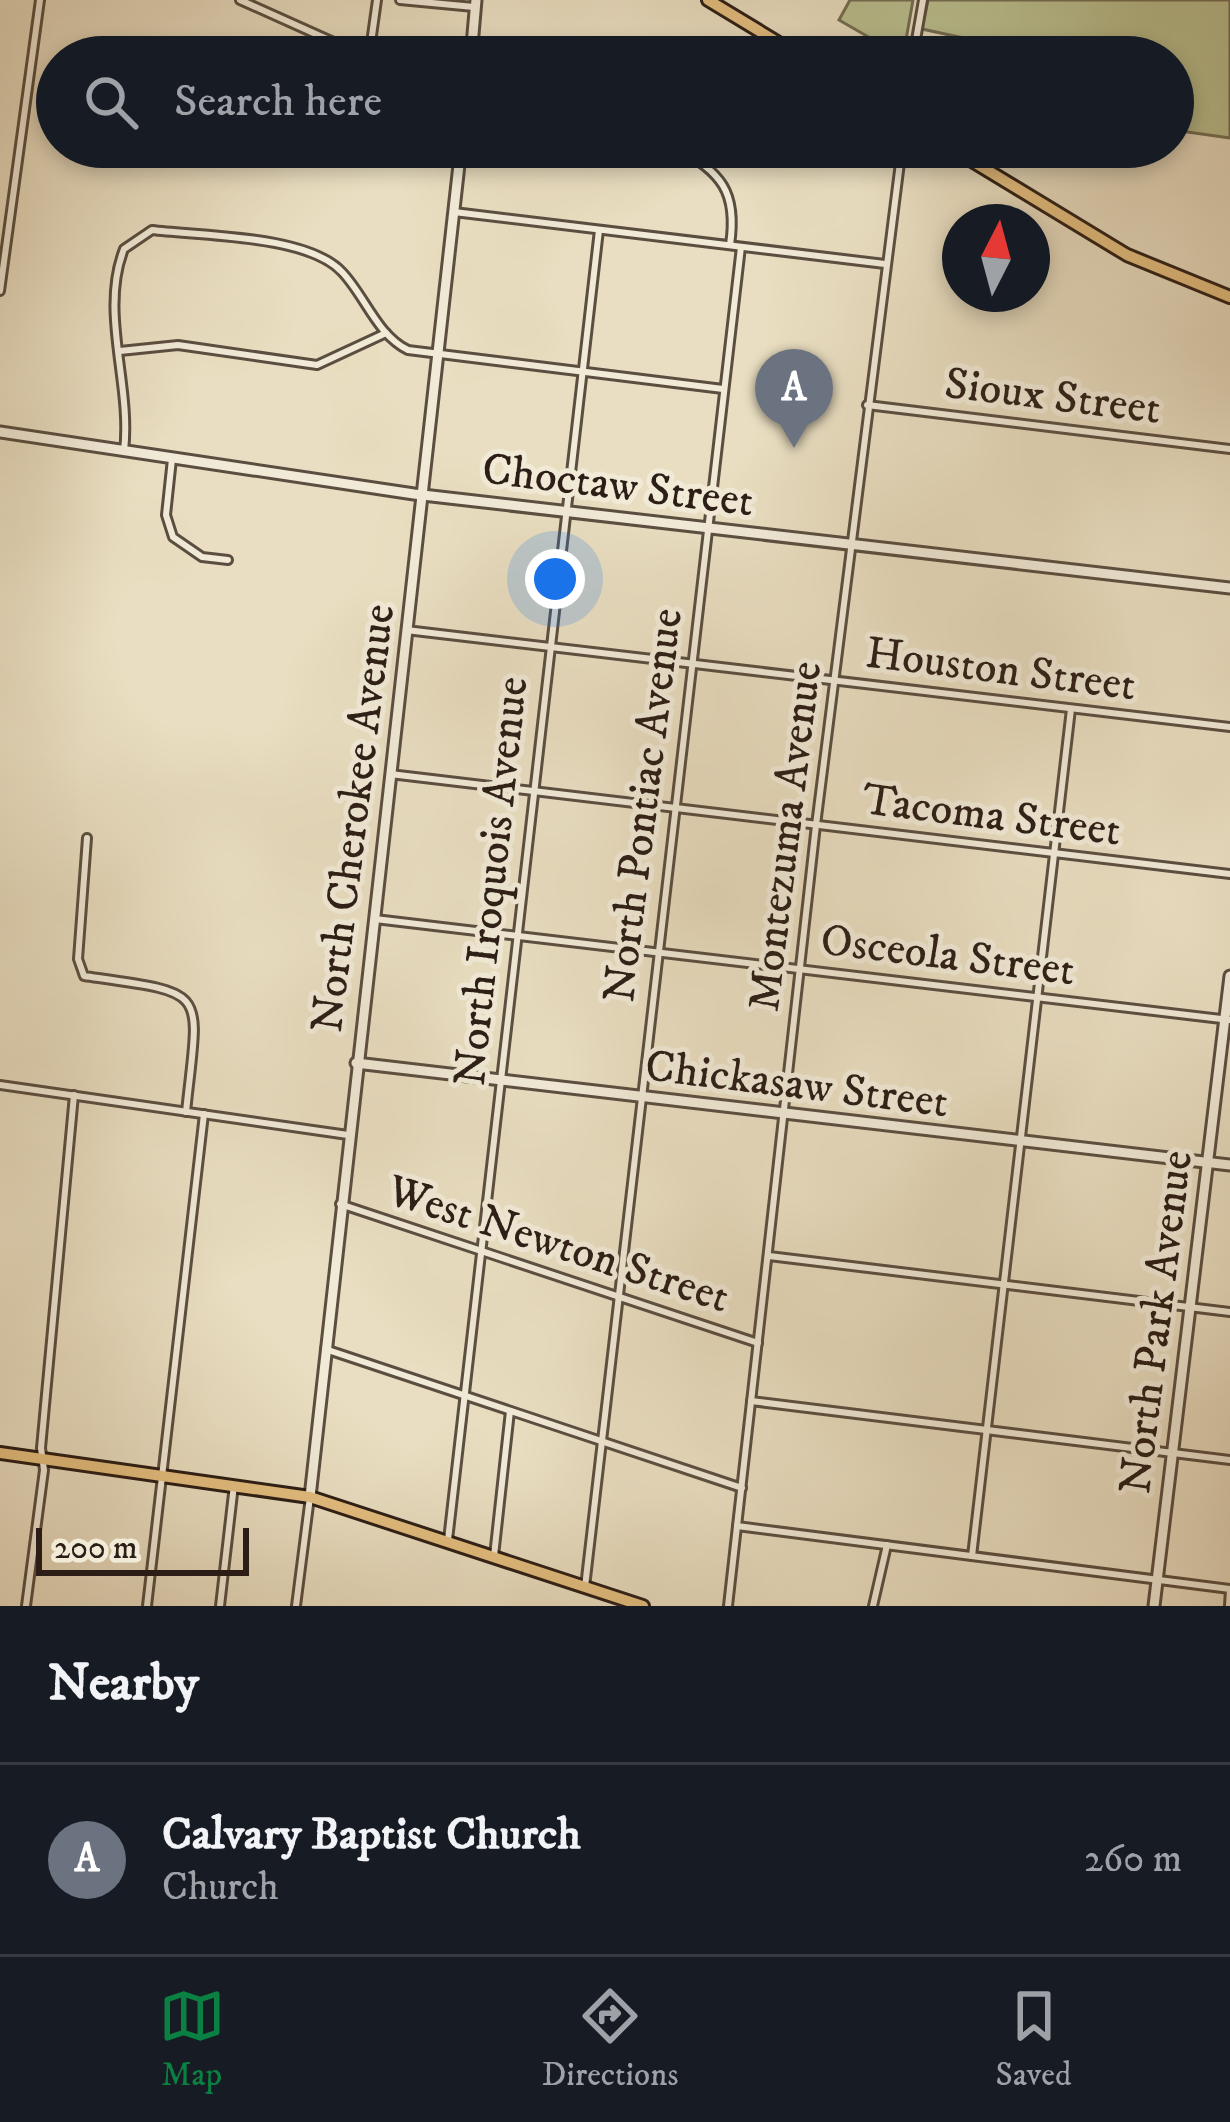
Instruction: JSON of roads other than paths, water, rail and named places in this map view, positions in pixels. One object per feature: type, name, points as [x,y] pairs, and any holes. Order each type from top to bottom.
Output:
[{"type":"main road","points":[[708,0],[767,36]]},
{"type":"main road","points":[[984,168],[1127,255],[1230,297]]},
{"type":"main road","points":[[0,1453],[310,1497],[643,1606]]},
{"type":"street","points":[[0,292],[40,0]]},
{"type":"street","points":[[371,36],[376,0]]},
{"type":"street","points":[[400,0],[476,4],[473,36]]},
{"type":"street","points":[[917,36],[923,0]]},
{"type":"street","points":[[245,1],[322,36]]},
{"type":"street","name":"North Cherokee Avenue","points":[[310,1497],[459,168]]},
{"type":"street","points":[[711,168],[730,190],[734,213],[730,245]]},
{"type":"street","name":"Montezuma Avenue","points":[[728,1606],[816,825],[899,168]]},
{"type":"street","points":[[454,212],[885,264]]},
{"type":"street","points":[[124,452],[128,407],[114,303],[120,257],[136,236],[152,230],[317,253],[346,276],[386,333],[408,350],[724,389]]},
{"type":"street","name":"North Iroquois Avenue","points":[[448,1540],[599,230]]},
{"type":"street","name":"North Pontiac Avenue","points":[[585,1586],[741,247]]},
{"type":"street","points":[[120,351],[178,345],[317,365],[386,333]]},
{"type":"street","name":"Sioux Street","points":[[867,405],[1230,448]]},
{"type":"street","name":"Choctaw Street","points":[[0,433],[422,494],[1230,588]]},
{"type":"street","points":[[172,459],[166,504],[172,537],[202,557],[228,560]]},
{"type":"street","name":"Houston Street","points":[[406,630],[1230,728]]},
{"type":"street","points":[[972,1556],[1071,709]]},
{"type":"street","name":"Tacoma Street","points":[[390,774],[1230,874]]},
{"type":"street","points":[[88,838],[78,959],[84,976],[170,989],[189,1001],[196,1019],[186,1112]]},
{"type":"street","name":"Osceola Street","points":[[373,919],[1227,1019]]},
{"type":"street","name":"North Park Avenue","points":[[1154,1606],[1230,976]]},
{"type":"street","name":"Chickasaw Street","points":[[356,1063],[1230,1166]]},
{"type":"street","points":[[0,1084],[348,1136]]},
{"type":"street","points":[[26,1606],[74,1095]]},
{"type":"street","points":[[147,1606],[204,1114]]},
{"type":"street","name":"West Newton Street","points":[[340,1204],[758,1343]]},
{"type":"street","points":[[767,1256],[1230,1312]]},
{"type":"street","points":[[325,1349],[742,1488]]},
{"type":"street","points":[[751,1401],[1230,1460]]},
{"type":"street","points":[[494,1556],[510,1411]]},
{"type":"street","points":[[220,1606],[235,1484]]},
{"type":"street","points":[[296,1606],[310,1497]]},
{"type":"street","points":[[737,1526],[1230,1589],[1229,1606]]},
{"type":"street","points":[[873,1606],[887,1545]]},
{"type":"place","name":"Calvary Baptist Church","points":[[794,448]]}]
